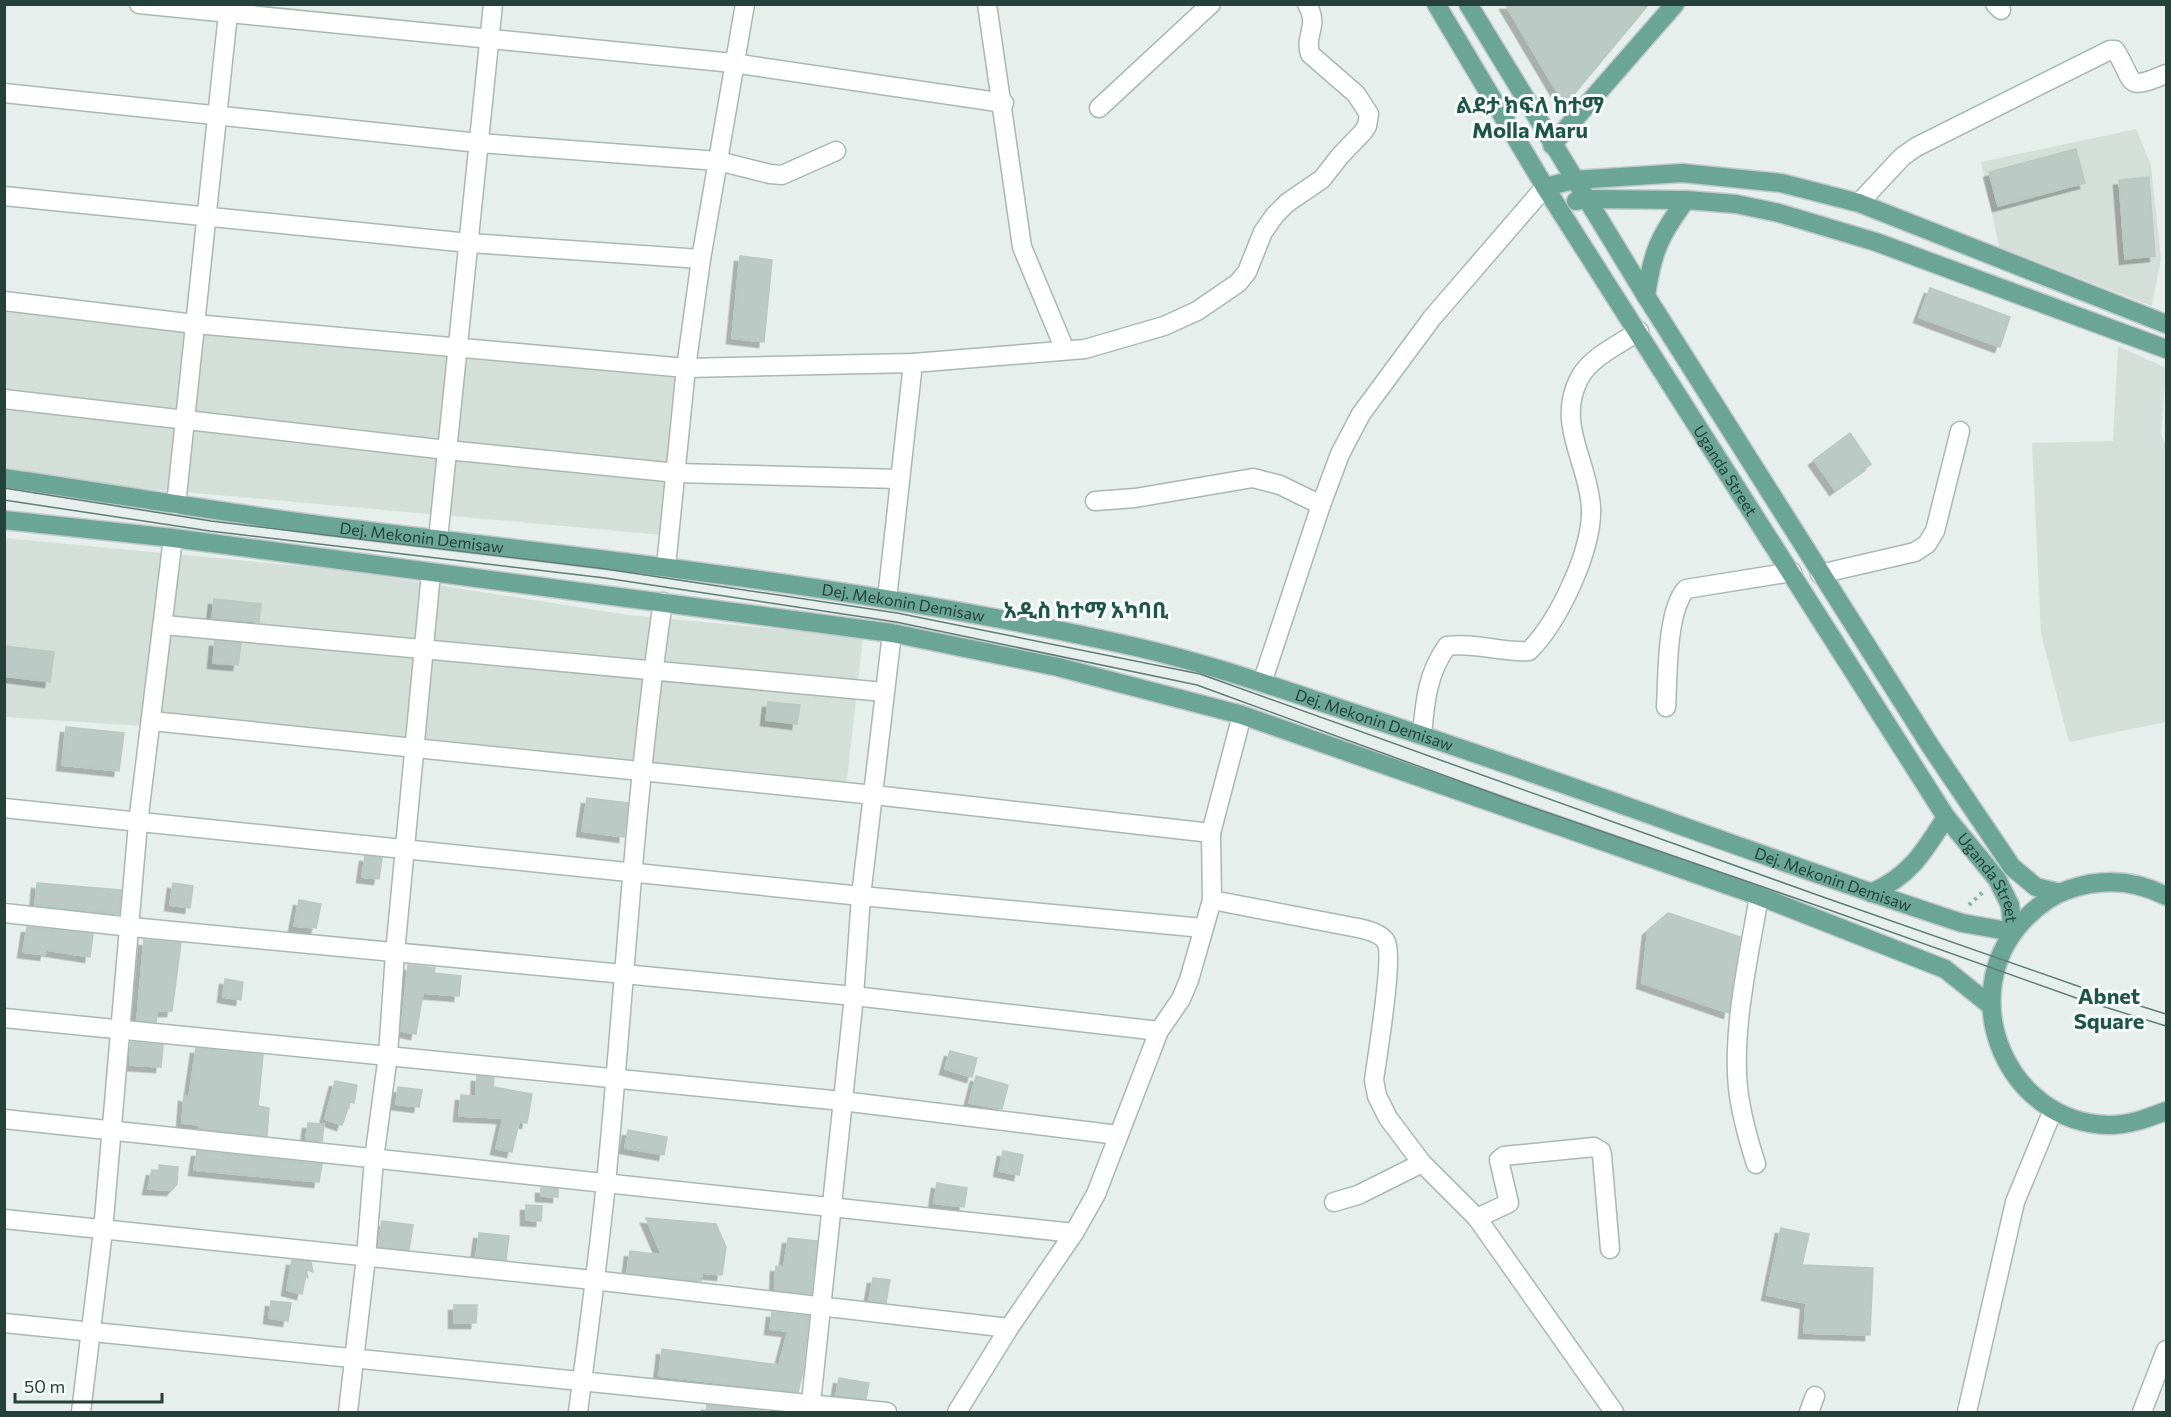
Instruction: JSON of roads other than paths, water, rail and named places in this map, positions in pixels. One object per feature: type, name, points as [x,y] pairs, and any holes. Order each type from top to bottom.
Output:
[{"type":"main road","name":"Uganda Street","points":[[1436,4],[1545,186],[1560,206],[1946,817],[1997,879],[2010,905],[2013,932]]},
{"type":"main road","name":"Uganda Street","points":[[1468,4],[1646,296],[1925,738],[2012,867],[2036,887],[2060,892]]},
{"type":"main road","points":[[1552,145],[1675,4]]},
{"type":"main road","points":[[1545,186],[1574,180],[1682,173],[1781,183],[1859,203],[2166,324]]},
{"type":"main road","points":[[1560,206],[1586,199],[1686,200],[1736,204],[1834,228],[2166,349]]},
{"type":"main road","points":[[1646,296],[1650,265],[1662,233],[1686,200]]},
{"type":"main road","name":"Dej. Mekonin Demisaw","points":[[4,478],[176,505],[666,566],[887,598],[1139,648],[1262,683],[1422,735],[1871,893],[1977,927],[2013,932]]},
{"type":"main road","name":"Dej. Mekonin Demisaw","points":[[4,520],[173,538],[892,633],[1058,668],[1242,715],[1759,896],[1946,969],[1990,1005]]},
{"type":"main road","points":[[1871,893],[1895,882],[1928,846],[1946,817]]},
{"type":"main road","points":[[2166,896],[2149,887],[2118,881],[2086,884],[2060,892],[2032,910],[2013,932],[1992,979],[1990,1005],[1993,1031],[2006,1062],[2032,1095],[2053,1110],[2080,1121],[2109,1125],[2139,1122],[2166,1111]]},
{"type":"street","points":[[140,4],[229,9],[490,39],[733,63],[1004,103]]},
{"type":"street","points":[[438,539],[493,4]]},
{"type":"street","points":[[666,566],[686,368],[701,259],[745,4]]},
{"type":"street","points":[[987,4],[1004,103],[1010,171],[1022,247],[1065,350]]},
{"type":"street","points":[[1099,108],[1211,4]]},
{"type":"street","points":[[4,301],[195,324],[686,368],[913,363],[1084,350],[1164,326],[1197,311],[1238,283],[1248,272],[1263,232],[1275,215],[1287,203],[1322,179],[1363,132],[1369,114],[1356,93],[1310,54],[1308,48],[1314,20],[1307,4]]},
{"type":"street","points":[[176,505],[229,9]]},
{"type":"street","points":[[1859,203],[1902,157],[1916,147],[2110,50],[2115,50],[2131,80],[2137,84],[2147,83],[2166,74]]},
{"type":"street","points":[[4,93],[479,142],[718,161],[782,175],[836,151]]},
{"type":"street","points":[[1262,683],[1321,505],[1350,432],[1381,385],[1432,318],[1545,186]]},
{"type":"street","points":[[4,196],[469,243],[701,259]]},
{"type":"street","points":[[1422,735],[1427,687],[1435,663],[1446,646],[1462,644],[1513,652],[1529,651],[1570,593],[1582,552],[1591,507],[1569,420],[1570,405],[1580,377],[1587,369],[1596,360],[1639,331]]},
{"type":"street","points":[[887,598],[898,479],[913,363]]},
{"type":"street","points":[[4,399],[447,450],[677,473],[898,479]]},
{"type":"street","points":[[1820,574],[1915,552],[1927,544],[1935,531],[1960,431]]},
{"type":"street","points":[[1095,501],[1135,498],[1253,478],[1280,485],[1321,505]]},
{"type":"street","points":[[81,1413],[89,1331],[103,1231],[110,1130],[131,927],[138,823],[173,538]]},
{"type":"street","points":[[348,1413],[366,1257],[374,1159],[388,1055],[395,953],[414,748],[426,650],[431,573]]},
{"type":"street","points":[[1666,707],[1674,612],[1680,596],[1686,589],[1792,573]]},
{"type":"street","points":[[579,1413],[606,1183],[622,975],[642,773],[663,602]]},
{"type":"street","points":[[164,626],[653,673],[884,692]]},
{"type":"street","points":[[810,1409],[854,996],[861,896],[892,633]]},
{"type":"street","points":[[957,1413],[1009,1328],[1074,1233],[1096,1194],[1160,1031],[1181,999],[1189,980],[1212,900],[1212,833],[1242,715]]},
{"type":"street","points":[[152,721],[874,795],[1212,833]]},
{"type":"street","points":[[4,808],[405,851],[1203,928]]},
{"type":"street","points":[[1756,1164],[1745,1128],[1738,1087],[1738,1057],[1746,978],[1759,896]]},
{"type":"street","points":[[1212,900],[1358,928],[1370,931],[1385,940],[1388,947],[1387,966],[1374,1080],[1377,1096],[1388,1118],[1422,1162],[1477,1218],[1614,1413]]},
{"type":"street","points":[[4,913],[395,953],[854,996],[1160,1031]]},
{"type":"street","points":[[4,1018],[614,1077],[842,1101],[1118,1135]]},
{"type":"street","points":[[1967,1413],[2014,1202],[2053,1110]]},
{"type":"street","points":[[4,1119],[1074,1233]]},
{"type":"street","points":[[1477,1218],[1509,1203],[1499,1167],[1499,1160],[1504,1156],[1594,1147],[1601,1151],[1602,1155],[1610,1249]]},
{"type":"street","points":[[1334,1202],[1358,1194],[1422,1162]]},
{"type":"street","points":[[4,1219],[593,1280],[1009,1328]]},
{"type":"street","points":[[4,1323],[582,1381],[810,1409],[887,1413]]},
{"type":"street","points":[[2142,1413],[2166,1350]]},
{"type":"tram line","points":[[4,488],[211,521],[606,569],[897,613],[1200,674],[1823,897],[2089,990],[2166,1014]]},
{"type":"tram line","points":[[4,500],[210,531],[605,578],[896,622],[1197,685],[1511,800],[2079,999],[2166,1026]]},
{"type":"district","name":"ልደታ ክፍለ ከተማ Molla Maru","points":[[1530,118]]},
{"type":"district","name":"አዲስ ከተማ አካባቢ","points":[[1086,610]]},
{"type":"district","name":"Abnet Square","points":[[2109,1008]]}]
